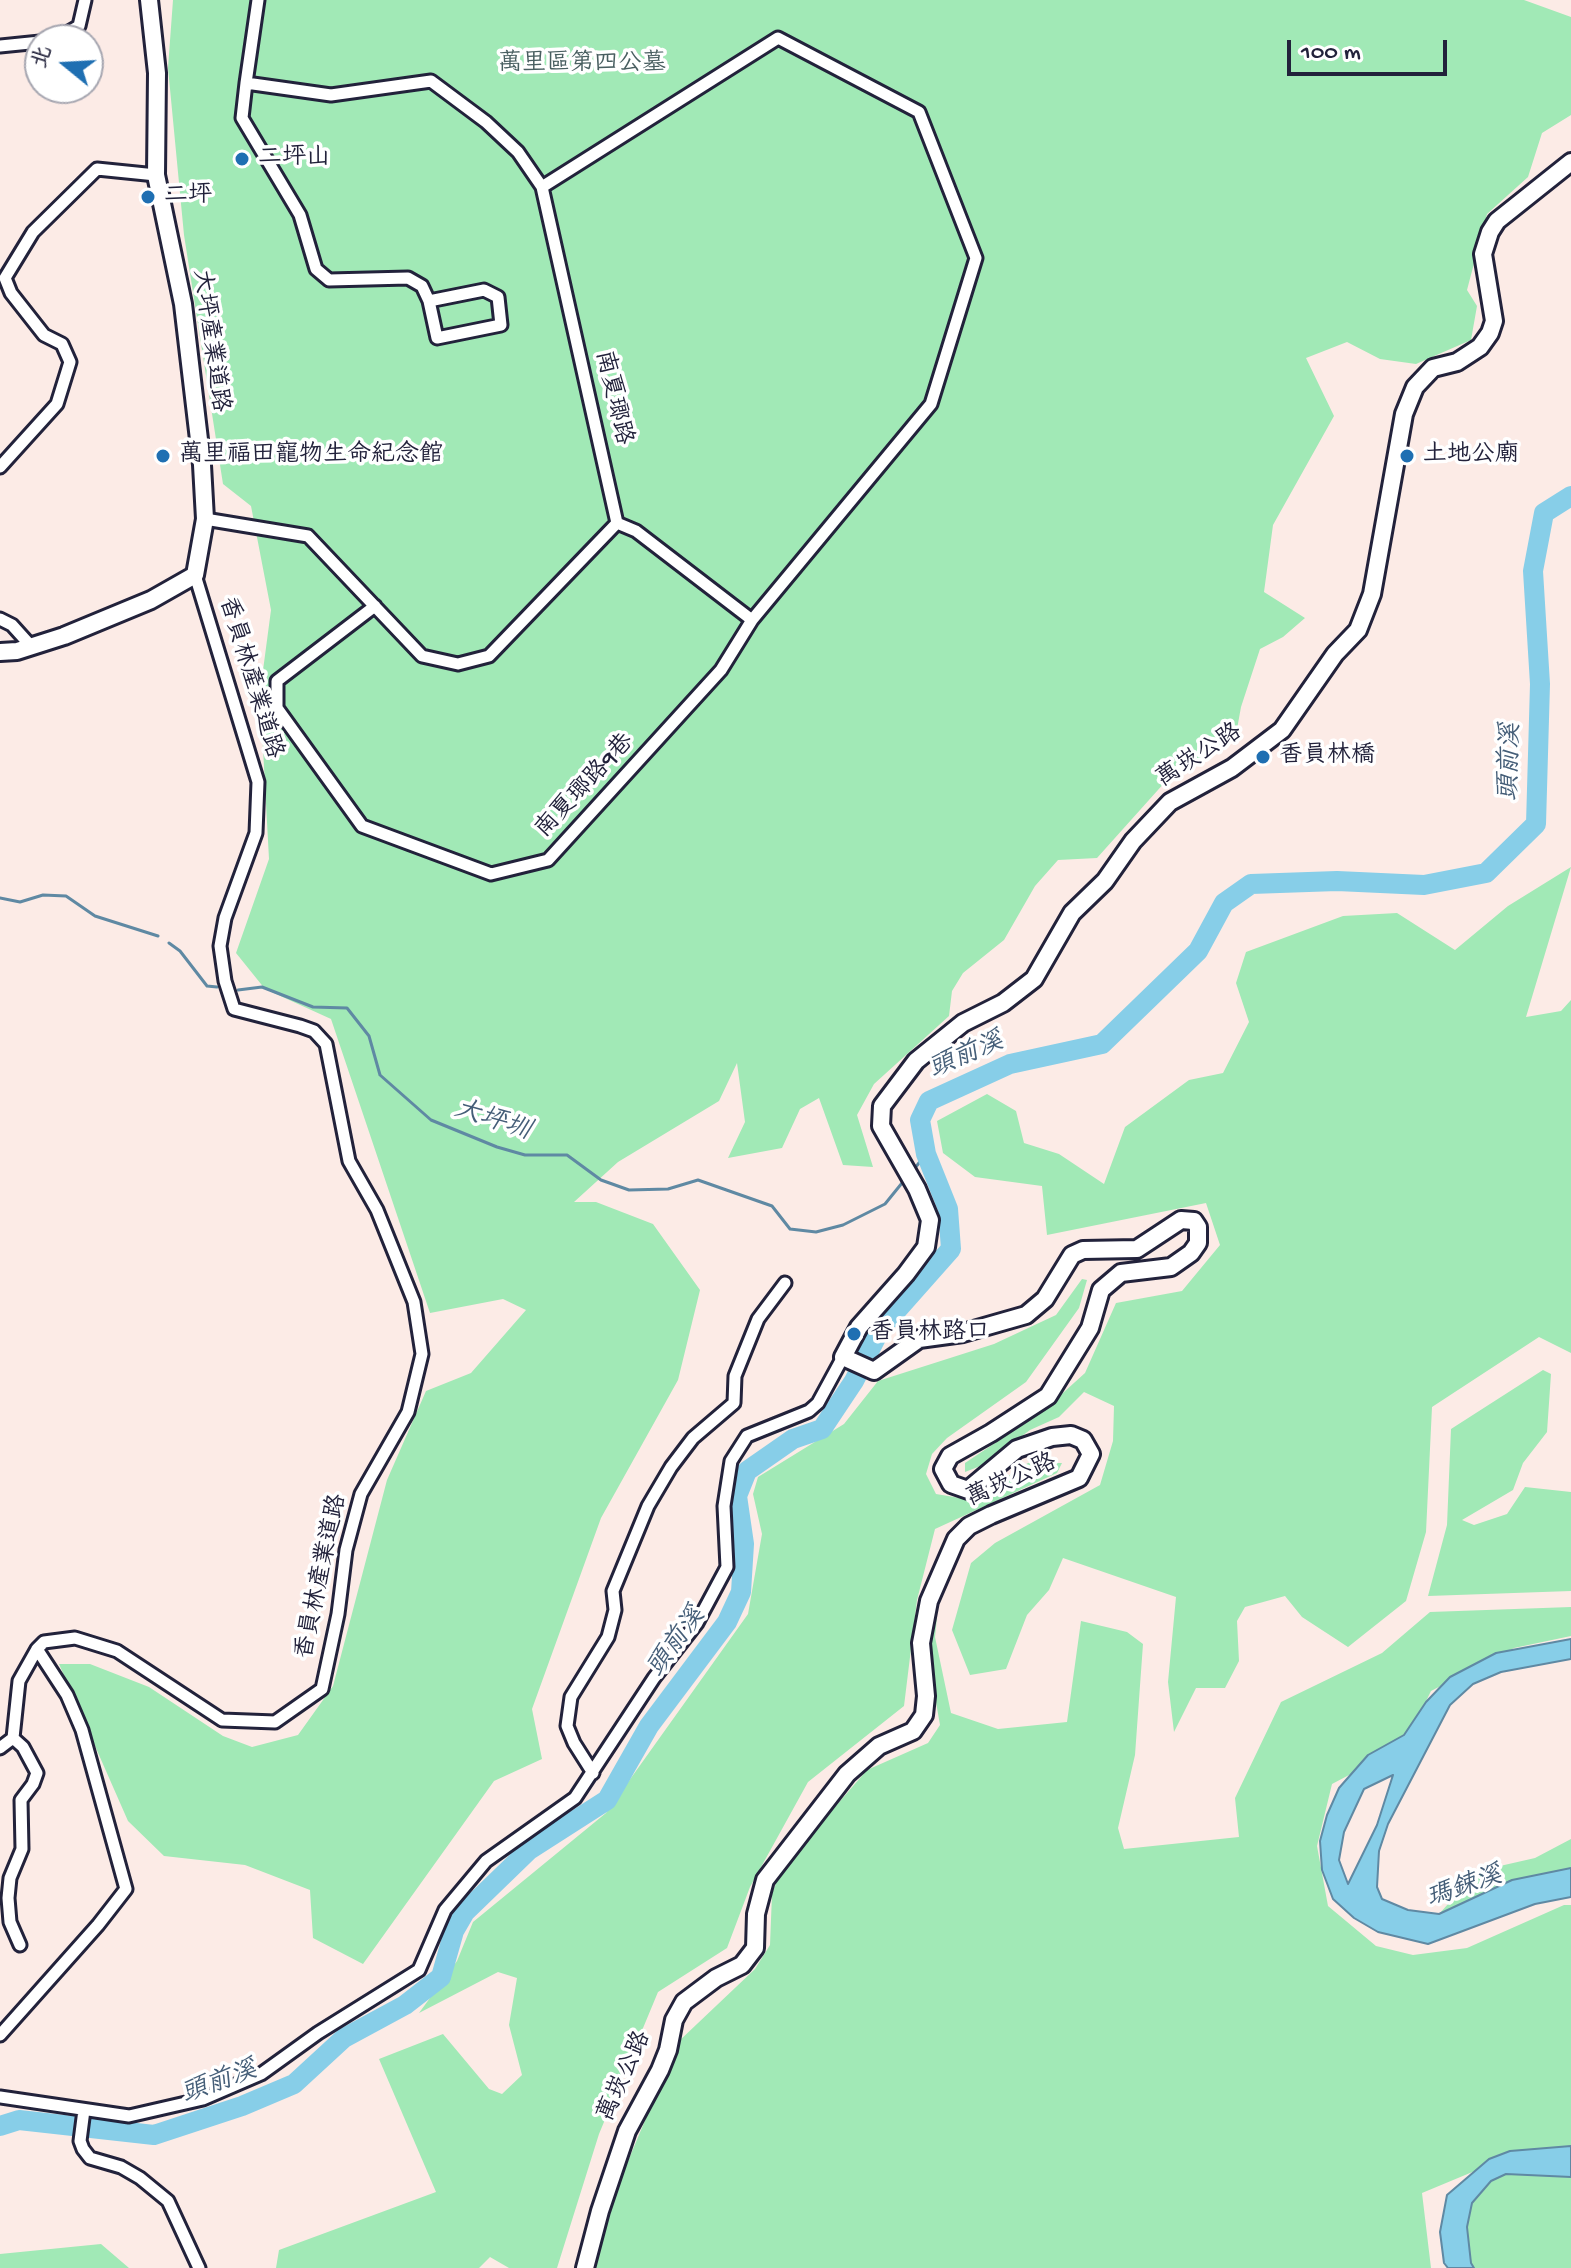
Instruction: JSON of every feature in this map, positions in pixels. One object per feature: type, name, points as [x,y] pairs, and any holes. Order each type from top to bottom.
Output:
[{"type":"street","points":[[79,24],[85,0]]},
{"type":"street","name":"大坪產業道路","points":[[149,0],[157,73],[156,175],[183,304],[202,465],[205,519],[195,575]]},
{"type":"street","points":[[258,0],[242,118],[300,215],[316,269],[329,280],[408,278],[422,286],[429,301],[437,338],[501,325],[498,297],[484,290],[429,301]]},
{"type":"street","points":[[205,519],[308,536],[422,656],[458,664],[489,656],[617,523],[636,531],[752,620],[931,404],[976,258],[919,112],[778,38],[542,187]]},
{"type":"street","points":[[0,46],[24,44]]},
{"type":"street","name":"南夏瑯路","points":[[246,83],[331,95],[431,81],[486,122],[518,152],[542,187],[617,523]]},
{"type":"street","name":"萬崁公路","points":[[585,2268],[627,2131],[660,2070],[674,2020],[684,2002],[716,1978],[742,1965],[755,1948],[756,1914],[765,1880],[847,1774],[879,1746],[913,1731],[924,1715],[926,1696],[921,1643],[929,1601],[956,1539],[969,1526],[991,1515],[1079,1478],[1091,1454],[1083,1440],[1071,1435],[1052,1437],[1017,1449],[968,1490],[951,1484],[943,1469],[950,1456],[1048,1396],[1090,1328],[1101,1290],[1121,1273],[1171,1267],[1191,1253],[1198,1243],[1198,1227],[1194,1221],[1181,1220],[1137,1249],[1083,1250],[1072,1255],[1045,1299],[1026,1315],[963,1333],[919,1339],[874,1371],[843,1357],[859,1327],[926,1247],[930,1220],[917,1189],[881,1126],[882,1106],[916,1061],[963,1023],[1003,1003],[1034,979],[1072,913],[1105,881],[1142,831],[1170,802],[1232,768],[1282,730],[1335,654],[1358,630],[1372,594],[1404,414],[1415,387],[1433,368],[1457,362],[1480,347],[1490,333],[1494,321],[1483,254],[1490,232],[1497,221],[1571,162]]},
{"type":"street","points":[[0,467],[57,404],[70,362],[62,344],[44,335],[11,293],[5,278],[33,232],[97,169],[156,175]]},
{"type":"street","points":[[0,652],[17,651],[64,636],[151,600],[195,575]]},
{"type":"street","name":"香員林產業道路","points":[[37,1649],[44,1642],[75,1638],[117,1651],[222,1720],[275,1722],[322,1689],[338,1614],[346,1550],[361,1494],[408,1412],[422,1354],[414,1302],[377,1210],[349,1161],[326,1044],[314,1031],[234,1009],[225,981],[220,946],[225,918],[256,833],[258,782],[195,575]]},
{"type":"street","name":"南夏瑯路9巷","points":[[375,606],[277,681],[277,708],[362,826],[491,874],[548,860],[721,670],[752,620]]},
{"type":"street","points":[[0,619],[12,625],[30,645]]},
{"type":"street","points":[[593,1773],[567,1726],[571,1697],[608,1637],[615,1610],[613,1591],[648,1506],[693,1438],[734,1403],[735,1376],[758,1319],[785,1283]]},
{"type":"street","points":[[0,2097],[129,2116],[203,2099],[261,2074],[318,2033],[419,1970],[445,1910],[486,1861],[575,1798],[654,1678],[697,1623],[727,1567],[724,1506],[731,1461],[747,1436],[809,1411],[818,1403],[843,1357]]},
{"type":"street","points":[[0,1748],[13,1738],[19,1681],[37,1649],[67,1695],[82,1730],[126,1889],[0,2035]]},
{"type":"street","points":[[13,1738],[23,1747],[37,1773],[21,1800],[22,1849],[10,1878],[8,1898],[10,1922],[20,1945]]},
{"type":"street","points":[[84,2110],[80,2141],[83,2149],[90,2158],[121,2167],[140,2178],[168,2201],[199,2268]]},
{"type":"green space","name":"萬里區第四公墓","points":[[173,0],[1524,0],[1571,17],[1571,115],[1542,133],[1528,177],[1487,214],[1467,290],[1477,306],[1471,340],[1416,364],[1380,359],[1347,342],[1306,358],[1334,416],[1273,525],[1264,592],[1305,618],[1283,637],[1260,649],[1241,707],[1235,740],[1166,781],[1097,858],[1058,860],[1035,886],[1004,940],[963,973],[952,991],[949,1016],[874,1084],[857,1115],[873,1167],[843,1165],[819,1098],[800,1109],[782,1148],[728,1158],[745,1122],[737,1063],[719,1101],[618,1162],[574,1202],[596,1202],[653,1224],[700,1290],[678,1380],[601,1518],[532,1709],[542,1759],[494,1781],[363,1964],[313,1938],[310,1890],[245,1865],[164,1856],[128,1821],[59,1664],[90,1664],[149,1687],[223,1736],[252,1747],[298,1735],[333,1686],[387,1480],[426,1391],[471,1373],[526,1310],[503,1299],[430,1313],[331,1019],[265,989],[236,953],[269,859],[260,693],[271,610],[251,506],[223,484],[184,235],[168,68]]},
{"type":"green space","points":[[1571,867],[1526,1017],[1561,1011],[1571,1000],[1571,1353],[1539,1337],[1432,1407],[1426,1532],[1406,1601],[1348,1647],[1302,1617],[1285,1596],[1245,1607],[1237,1621],[1239,1661],[1225,1688],[1196,1688],[1174,1732],[1168,1682],[1176,1597],[1063,1558],[1049,1590],[1027,1615],[1006,1669],[970,1675],[952,1630],[971,1563],[995,1543],[1100,1485],[1113,1441],[1114,1406],[1084,1392],[1059,1417],[1030,1430],[983,1465],[965,1472],[965,1463],[1043,1411],[1085,1373],[1116,1303],[1182,1291],[1220,1245],[1206,1203],[1047,1235],[1042,1186],[975,1177],[943,1153],[937,1121],[987,1094],[1016,1111],[1024,1143],[1059,1154],[1104,1184],[1125,1127],[1189,1080],[1223,1073],[1249,1022],[1236,983],[1246,952],[1343,916],[1397,913],[1455,950],[1508,906]]},
{"type":"green space","points":[[1082,1279],[1087,1280],[1079,1308],[1026,1382],[947,1438],[932,1454],[926,1474],[936,1494],[972,1500],[1028,1463],[1062,1463],[1057,1473],[935,1529],[917,1600],[904,1706],[808,1782],[750,1887],[727,1948],[658,1992],[599,2134],[557,2268],[509,2268],[490,2257],[479,2268],[276,2268],[279,2250],[436,2192],[379,2059],[443,2034],[489,2089],[502,2094],[522,2075],[509,2025],[517,1978],[498,1972],[419,2013],[457,1961],[473,1922],[606,1813],[748,1614],[762,1534],[753,1494],[758,1477],[844,1424],[878,1381],[994,1344],[1056,1315]]},
{"type":"green space","points":[[1543,1370],[1551,1374],[1547,1432],[1523,1463],[1513,1490],[1462,1520],[1474,1525],[1507,1514],[1525,1487],[1571,1492],[1571,1591],[1428,1596],[1447,1525],[1451,1429]]},
{"type":"green space","points":[[1571,1607],[1571,1636],[1514,1648],[1431,1691],[1404,1746],[1332,1784],[1317,1846],[1328,1906],[1376,1946],[1413,1955],[1467,1948],[1564,1905],[1571,1905],[1571,2157],[1494,2163],[1422,2193],[1431,2268],[593,2268],[620,2180],[678,2042],[755,1969],[770,1945],[772,1894],[781,1869],[867,1770],[928,1743],[940,1725],[926,1645],[934,1613],[937,1617],[935,1637],[951,1713],[998,1729],[1067,1722],[1081,1621],[1127,1632],[1143,1644],[1135,1755],[1118,1828],[1124,1849],[1239,1837],[1235,1798],[1281,1702],[1382,1653],[1430,1612]]},
{"type":"green space","points":[[1571,1839],[1571,1868],[1512,1880],[1439,1914],[1478,1871],[1535,1858]]},
{"type":"green space","points":[[1506,2174],[1571,2177],[1571,2268],[1474,2268],[1467,2227],[1472,2203],[1491,2181]]},
{"type":"green space","points":[[101,2244],[129,2268],[0,2268],[0,2254]]},
{"type":"water","name":"瑪鋉溪","points":[[1571,1639],[1571,1659],[1501,1672],[1473,1684],[1450,1705],[1388,1824],[1379,1851],[1377,1887],[1382,1899],[1408,1910],[1439,1914],[1512,1880],[1571,1868],[1571,1897],[1535,1904],[1428,1944],[1378,1932],[1354,1918],[1333,1899],[1322,1870],[1320,1841],[1327,1815],[1339,1788],[1368,1755],[1404,1735],[1426,1702],[1450,1677],[1496,1653]],"holes":[[[1393,1775],[1377,1825],[1348,1884],[1339,1860],[1344,1832],[1364,1789]]]},
{"type":"water","points":[[1571,2146],[1571,2177],[1506,2174],[1491,2181],[1472,2203],[1467,2227],[1474,2268],[1448,2268],[1444,2263],[1440,2232],[1447,2195],[1489,2159],[1510,2151]]},
{"type":"waterway","name":"頭前溪","points":[[0,2126],[19,2120],[154,2135],[242,2106],[294,2084],[344,2038],[405,2005],[441,1977],[454,1931],[465,1912],[529,1850],[607,1800],[649,1726],[727,1622],[741,1592],[744,1544],[737,1496],[747,1471],[793,1439],[822,1429],[854,1381],[881,1328],[951,1249],[948,1209],[926,1154],[920,1120],[929,1101],[1010,1064],[1102,1044],[1198,951],[1224,903],[1251,884],[1337,881],[1424,885],[1486,873],[1536,824],[1540,684],[1533,571],[1544,513],[1571,496]]},
{"type":"waterway","name":"大坪圳","points":[[0,898],[20,902],[43,895],[66,896],[95,916],[158,936]]},
{"type":"waterway","name":"大坪圳","points":[[169,943],[180,951],[207,986],[217,987]]},
{"type":"waterway","name":"大坪圳","points":[[238,990],[262,987],[313,1007],[347,1008],[369,1036],[380,1075],[431,1120],[525,1155],[567,1155],[601,1180],[629,1190],[668,1189],[698,1180],[772,1206],[790,1229],[816,1232],[843,1225],[885,1204],[902,1183]]},
{"type":"waterway","name":"大坪圳","points":[[915,1168],[926,1154]]},
{"type":"place","name":"二坪山","points":[[242,159]]},
{"type":"place","name":"二坪","points":[[148,197]]},
{"type":"place","name":"萬里福田寵物生命紀念館","points":[[163,456]]},
{"type":"place","name":"土地公廟","points":[[1407,456]]},
{"type":"place","name":"香員林橋","points":[[1263,757]]},
{"type":"place","name":"香員林路口","points":[[854,1334]]}]
